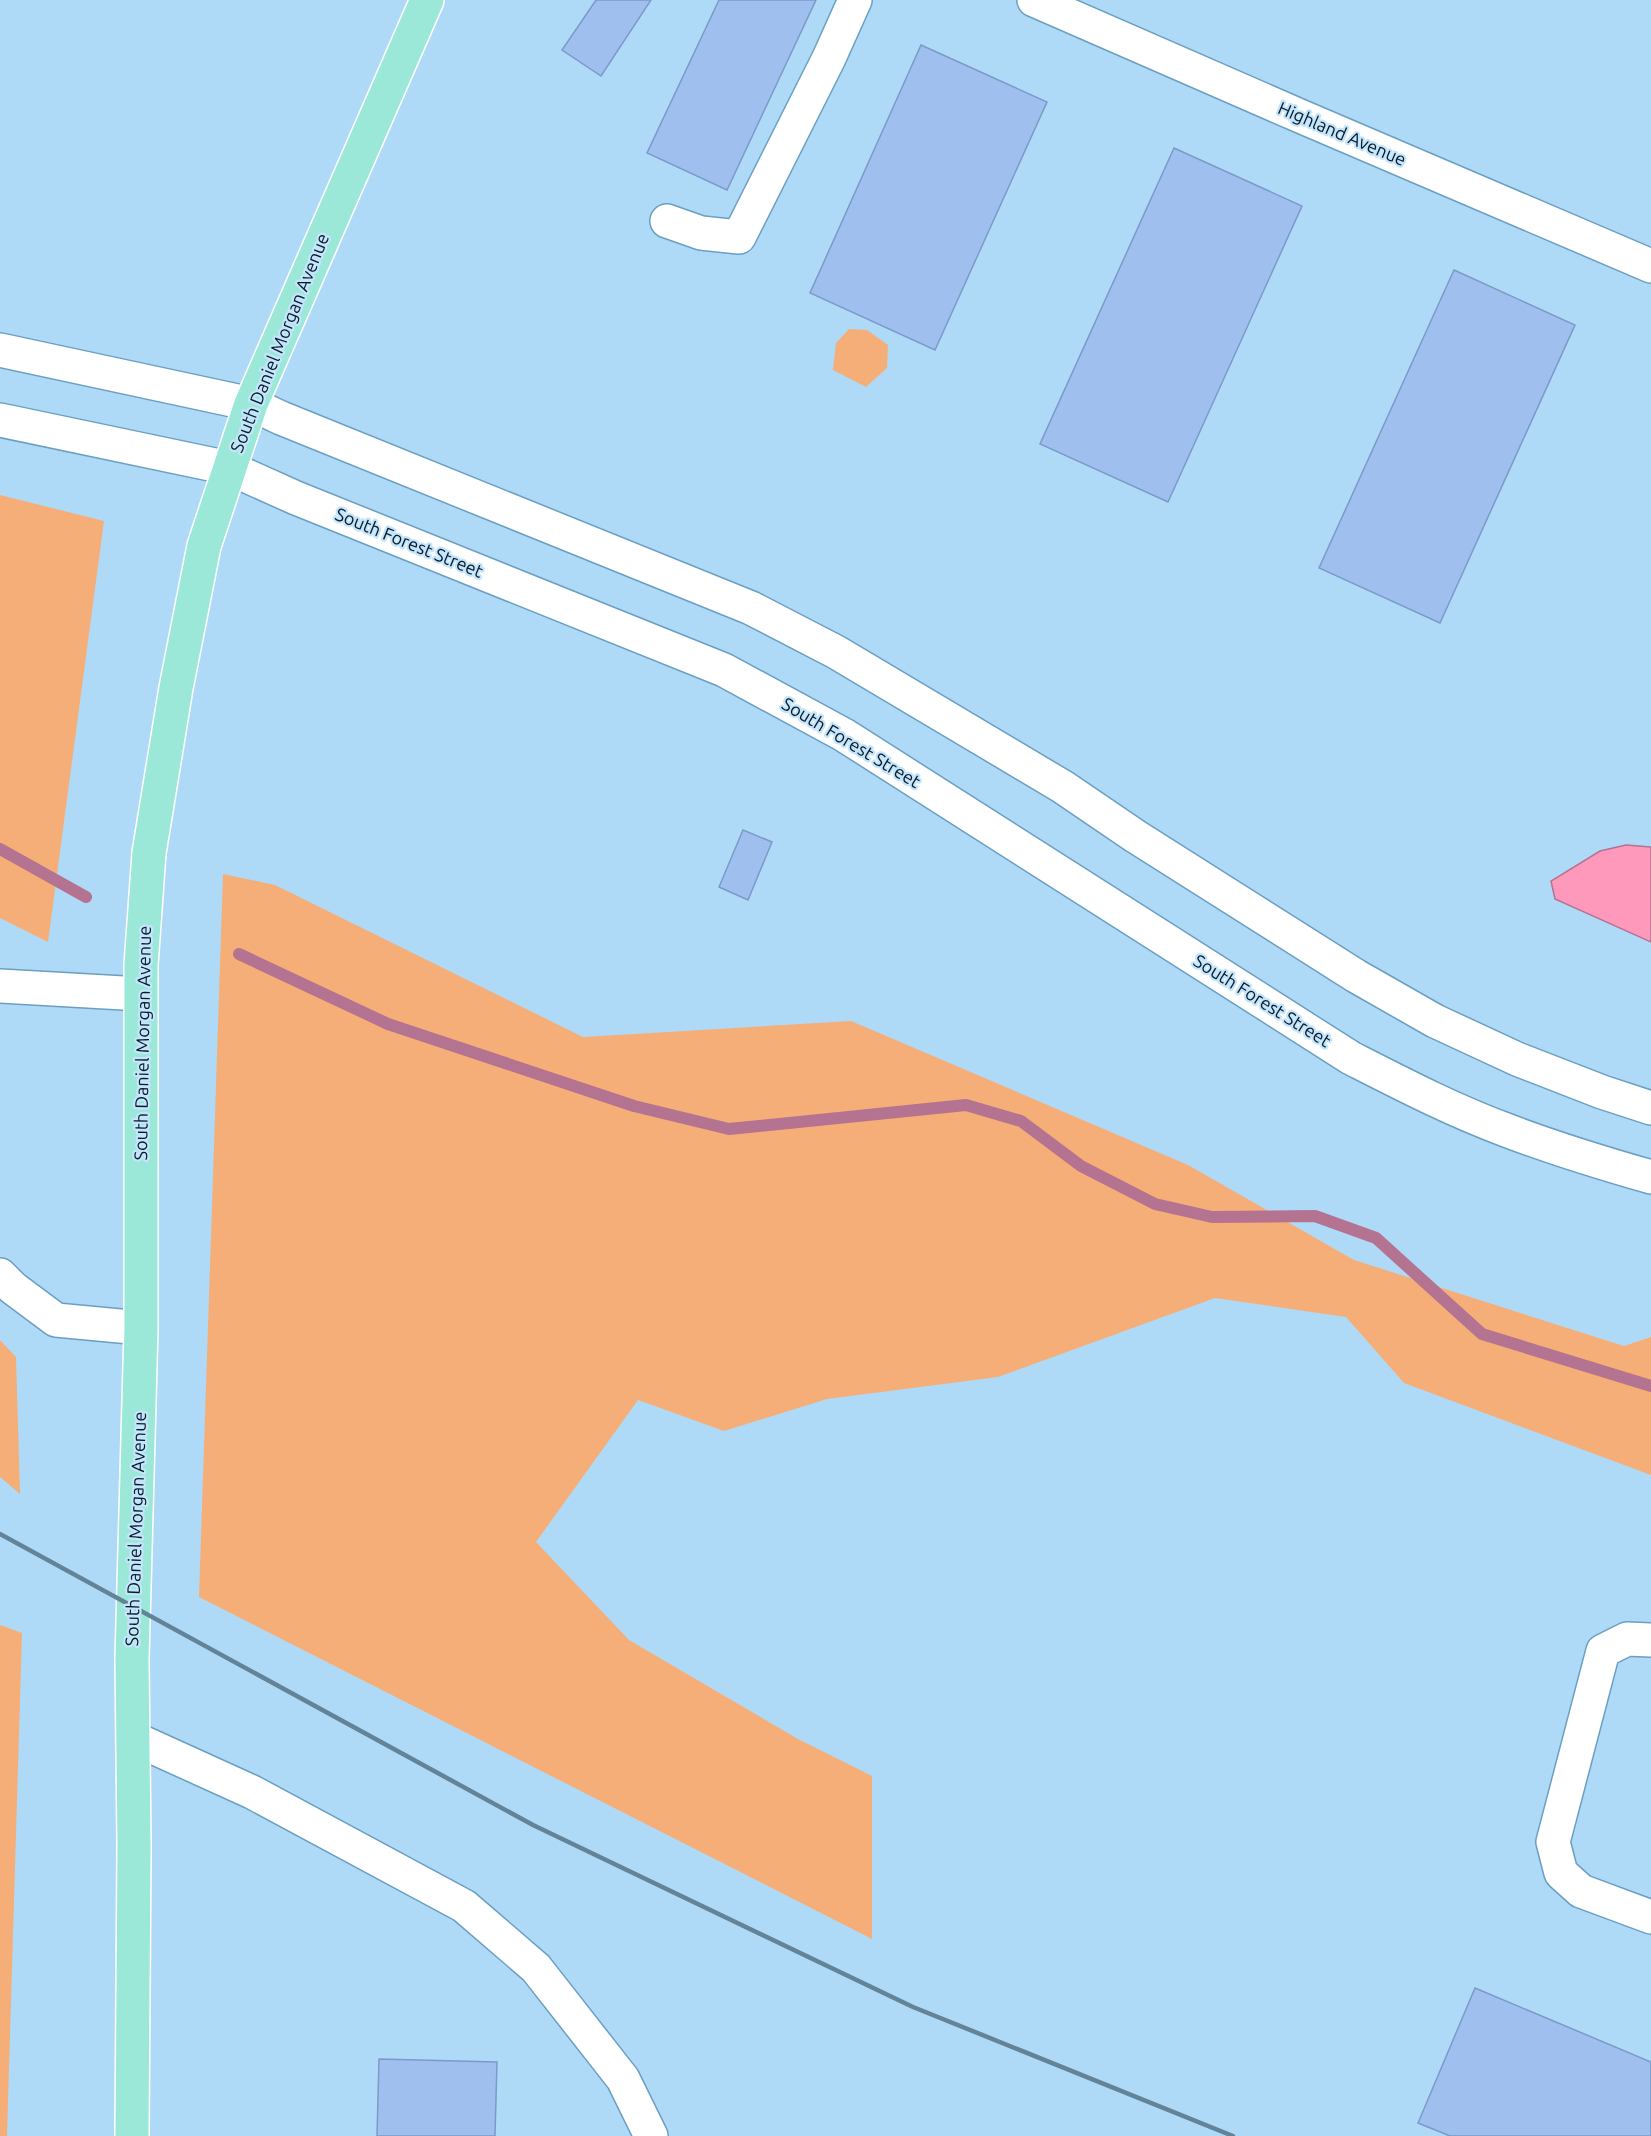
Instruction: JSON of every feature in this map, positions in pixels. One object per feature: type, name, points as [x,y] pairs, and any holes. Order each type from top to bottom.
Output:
[{"type":"main road","name":"South Daniel Morgan Avenue","points":[[132,2136],[134,1857],[132,1659],[141,1328],[141,965],[149,853],[174,699],[204,546],[229,468],[251,404],[427,0]]},
{"type":"street","points":[[667,221],[701,233],[739,237],[830,58],[855,0]]},
{"type":"street","name":"Highland Avenue","points":[[1034,0],[1651,266]]},
{"type":"street","points":[[0,350],[251,404],[751,608],[836,652],[1063,787],[1135,836],[1356,976],[1435,1021],[1517,1059],[1602,1092],[1651,1108]]},
{"type":"street","name":"South Forest Street","points":[[0,420],[229,468],[287,494],[724,670],[843,735],[1351,1058],[1427,1097],[1505,1130],[1591,1160],[1651,1177]]},
{"type":"street","points":[[0,986],[141,994]]},
{"type":"street","points":[[0,1275],[13,1288],[56,1320],[141,1328]]},
{"type":"street","points":[[1651,1640],[1627,1639],[1603,1651],[1552,1842],[1561,1873],[1581,1891],[1651,1917]]},
{"type":"street","points":[[133,1738],[252,1792],[464,1906],[536,1968],[623,2079],[651,2136]]},
{"type":"shaded area","points":[[849,329],[867,330],[888,345],[887,368],[866,387],[833,370],[836,343]]},
{"type":"shaded area","points":[[0,495],[104,521],[48,942],[0,918]]},
{"type":"shaded area","points":[[1626,845],[1651,847],[1651,942],[1555,899],[1551,881],[1600,851]]},
{"type":"shaded area","points":[[223,874],[275,885],[583,1037],[851,1021],[1188,1165],[1354,1260],[1624,1346],[1651,1337],[1651,1475],[1404,1383],[1346,1317],[1215,1298],[998,1377],[827,1399],[724,1431],[638,1400],[536,1542],[629,1640],[798,1739],[872,1776],[872,1939],[199,1597]]},
{"type":"shaded area","points":[[0,1340],[16,1357],[20,1494],[0,1477]]},
{"type":"shaded area","points":[[0,1625],[22,1633],[7,2136],[0,2136]]},
{"type":"building","points":[[596,0],[651,0],[601,76],[562,50]]},
{"type":"building","points":[[719,0],[816,0],[727,190],[647,153]]},
{"type":"building","points":[[921,45],[1047,102],[935,350],[810,293]]},
{"type":"building","points":[[1174,148],[1302,206],[1168,502],[1040,444]]},
{"type":"building","points":[[1454,270],[1575,325],[1440,623],[1319,568]]},
{"type":"building","points":[[743,830],[772,842],[748,900],[719,887]]},
{"type":"building","points":[[1475,1988],[1651,2062],[1651,2136],[1450,2136],[1418,2123]]},
{"type":"building","points":[[379,2059],[497,2062],[495,2136],[377,2136]]},
{"type":"waterway","points":[[0,849],[86,897]]},
{"type":"waterway","points":[[239,954],[388,1024],[634,1106],[729,1129],[966,1105],[1021,1121],[1081,1166],[1155,1204],[1212,1217],[1315,1216],[1376,1238],[1482,1334],[1651,1386]]},
{"type":"railway","points":[[0,1534],[533,1825],[913,2007],[1233,2136]]}]
